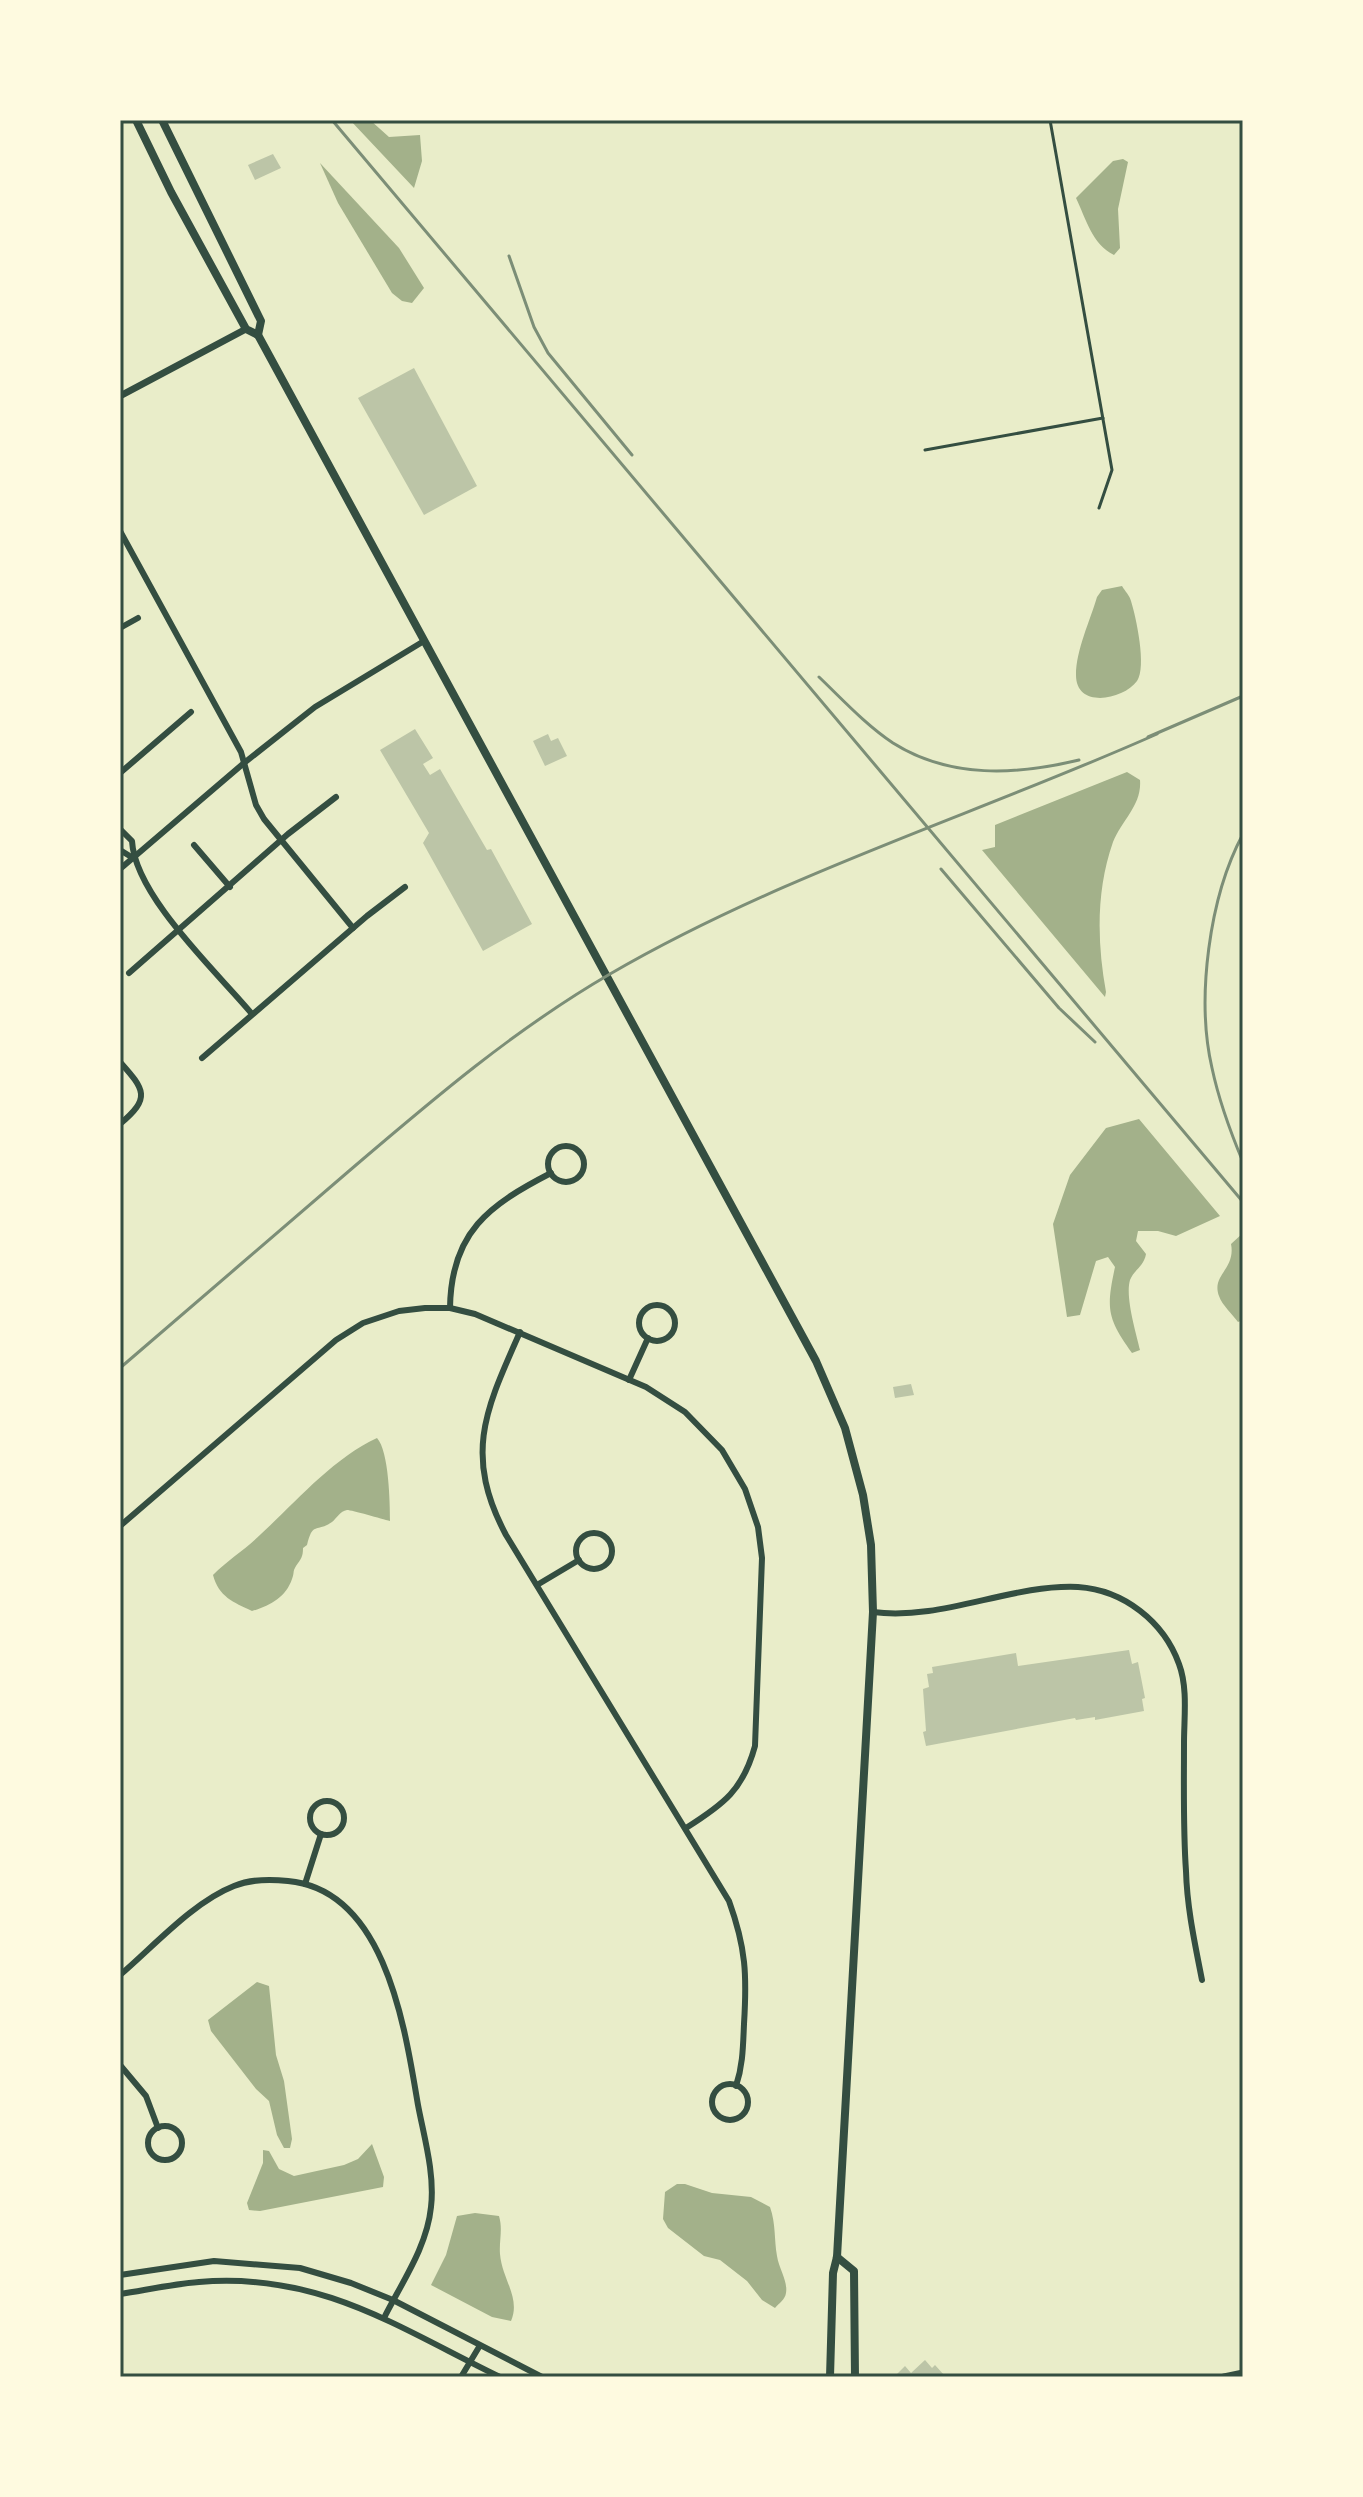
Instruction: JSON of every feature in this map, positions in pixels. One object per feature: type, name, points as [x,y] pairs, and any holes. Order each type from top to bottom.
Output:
[{"type":"main road","points":[[136,120],[149,151],[246,329],[258,335],[670,1091],[828,1387],[850,1444],[871,1545],[873,1612],[837,2257],[833,2273],[830,2377]]},
{"type":"main road","points":[[162,120],[261,321],[258,335]]},
{"type":"main road","points":[[837,2257],[854,2271],[855,2377]]},
{"type":"street","points":[[120,396],[246,329]]},
{"type":"street","points":[[120,531],[241,752],[256,805],[353,928]]},
{"type":"street","points":[[120,628],[138,618]]},
{"type":"street","points":[[120,869],[315,707],[424,641]]},
{"type":"street","points":[[120,773],[191,712]]},
{"type":"street","points":[[129,973],[336,797]]},
{"type":"street","points":[[120,829],[132,841],[133,858],[155,900],[252,1014]]},
{"type":"street","points":[[194,845],[230,887]]},
{"type":"street","points":[[120,850],[133,858]]},
{"type":"street","points":[[202,1058],[405,887]]},
{"type":"street","points":[[120,1062],[138,1083],[142,1095],[137,1110],[120,1124]]},
{"type":"street","points":[[569,1146],[583,1157],[584,1169],[572,1181],[561,1181],[551,1173],[550,1158],[557,1149],[569,1146]]},
{"type":"street","points":[[450,1308],[453,1274],[470,1233],[502,1200],[551,1173]]},
{"type":"street","points":[[654,1305],[666,1307],[674,1316],[672,1333],[662,1340],[648,1338],[639,1327],[640,1316],[654,1305]]},
{"type":"street","points":[[120,1526],[336,1340],[381,1316],[425,1308],[450,1308],[475,1314],[629,1380],[685,1412],[722,1450],[738,1474],[750,1502],[758,1527],[762,1558],[755,1746],[750,1765],[730,1797],[686,1828]]},
{"type":"street","points":[[520,1332],[492,1395],[485,1419],[483,1469],[495,1515],[729,1901],[741,1934],[746,1965],[742,2068],[736,2086]]},
{"type":"street","points":[[629,1380],[648,1338]]},
{"type":"street","points":[[586,1534],[603,1534],[611,1543],[610,1559],[602,1567],[590,1568],[579,1560],[577,1543],[586,1534]]},
{"type":"street","points":[[537,1585],[579,1560]]},
{"type":"street","points":[[873,1612],[905,1614],[1077,1587],[1093,1589],[1124,1601],[1152,1620],[1170,1645],[1182,1677],[1186,1873],[1202,1980]]},
{"type":"street","points":[[331,1802],[343,1811],[344,1822],[333,1834],[321,1834],[313,1827],[310,1816],[316,1806],[331,1802]]},
{"type":"street","points":[[305,1884],[321,1834]]},
{"type":"street","points":[[120,1975],[215,1895],[245,1883],[269,1879],[305,1884],[345,1906],[362,1924],[375,1946],[406,2035],[432,2192],[428,2224],[420,2249],[384,2318]]},
{"type":"street","points":[[120,2065],[146,2096],[158,2128]]},
{"type":"street","points":[[724,2086],[736,2086],[745,2093],[746,2109],[739,2118],[722,2118],[712,2105],[714,2093],[724,2086]]},
{"type":"street","points":[[171,2127],[180,2133],[181,2150],[174,2158],[163,2160],[149,2150],[148,2139],[158,2128],[171,2127]]},
{"type":"street","points":[[120,2275],[214,2261],[300,2268],[351,2283],[393,2300],[542,2377]]},
{"type":"street","points":[[120,2294],[198,2282],[262,2282],[331,2296],[384,2318],[500,2377]]},
{"type":"street","points":[[461,2377],[479,2347]]},
{"type":"street","points":[[1224,2377],[1243,2373]]},
{"type":"lane","points":[[1050,120],[1112,470],[1099,508]]},
{"type":"lane","points":[[925,450],[1103,418]]},
{"type":"shaded area","points":[[350,120],[370,120],[389,137],[420,135],[422,161],[414,188]]},
{"type":"shaded area","points":[[1123,159],[1128,162],[1118,209],[1120,248],[1114,255],[1095,238],[1076,198],[1113,161]]},
{"type":"shaded area","points":[[320,163],[399,248],[424,288],[412,303],[402,301],[392,293],[338,203]]},
{"type":"shaded area","points":[[1122,586],[1130,599],[1140,642],[1140,674],[1137,681],[1122,693],[1092,697],[1078,686],[1076,675],[1081,646],[1097,597],[1102,590]]},
{"type":"shaded area","points":[[1127,772],[1140,780],[1140,789],[1135,805],[1113,842],[1103,879],[1100,936],[1105,997],[982,850],[995,847],[995,825]]},
{"type":"shaded area","points":[[1139,1119],[1220,1216],[1176,1236],[1158,1231],[1138,1231],[1136,1241],[1146,1254],[1129,1287],[1140,1350],[1132,1353],[1111,1313],[1110,1293],[1115,1267],[1108,1257],[1096,1261],[1080,1315],[1067,1317],[1053,1224],[1070,1175],[1106,1128]]},
{"type":"shaded area","points":[[1243,1233],[1243,1320],[1238,1322],[1223,1303],[1217,1289],[1230,1260],[1231,1244]]},
{"type":"shaded area","points":[[377,1438],[386,1465],[390,1521],[347,1510],[327,1525],[313,1530],[289,1585],[281,1596],[265,1606],[252,1611],[223,1594],[213,1575],[330,1469]]},
{"type":"shaded area","points":[[257,1982],[269,1986],[276,2055],[284,2081],[292,2139],[290,2148],[284,2148],[277,2135],[269,2101],[211,2031],[208,2020]]},
{"type":"shaded area","points":[[372,2144],[384,2177],[383,2187],[260,2211],[249,2210],[247,2203],[263,2163],[263,2150],[269,2151],[279,2169],[294,2176],[344,2165],[358,2159]]},
{"type":"shaded area","points":[[677,2184],[712,2193],[751,2197],[770,2207],[777,2256],[786,2288],[784,2298],[775,2308],[762,2300],[747,2281],[720,2260],[704,2256],[668,2228],[663,2219],[665,2192]]},
{"type":"shaded area","points":[[475,2213],[499,2216],[501,2263],[514,2304],[511,2321],[492,2317],[431,2285],[446,2255],[457,2216]]},
{"type":"building","points":[[273,154],[281,168],[255,180],[248,165]]},
{"type":"building","points":[[414,368],[477,486],[424,515],[358,398]]},
{"type":"building","points":[[415,729],[433,758],[423,764],[430,775],[440,769],[487,850],[491,849],[532,924],[483,951],[423,843],[429,833],[380,750]]},
{"type":"building","points":[[548,734],[551,741],[558,738],[567,756],[545,766],[533,741]]},
{"type":"building","points":[[911,1384],[914,1395],[895,1398],[893,1387]]},
{"type":"building","points":[[1129,1650],[1132,1664],[1138,1662],[1145,1698],[1142,1699],[1144,1711],[1095,1720],[1095,1717],[1075,1718],[926,1746],[923,1689],[929,1687],[927,1674],[933,1673],[932,1667],[1016,1653],[1018,1666]]},
{"type":"building","points":[[925,2360],[944,2375],[894,2377],[905,2366],[911,2373]]},
{"type":"railway","points":[[332,120],[1243,1202]]},
{"type":"railway","points":[[509,256],[534,327],[548,353],[632,455]]},
{"type":"railway","points":[[819,677],[883,736],[915,755],[937,763],[984,771],[1008,771],[1079,760]]},
{"type":"railway","points":[[1148,737],[1243,696]]},
{"type":"railway","points":[[120,1368],[443,1092],[575,995],[675,938],[811,875],[1157,734]]},
{"type":"railway","points":[[1243,834],[1231,859],[1214,918],[1205,1011],[1215,1080],[1243,1162]]},
{"type":"railway","points":[[941,869],[1059,1008],[1095,1042]]}]
